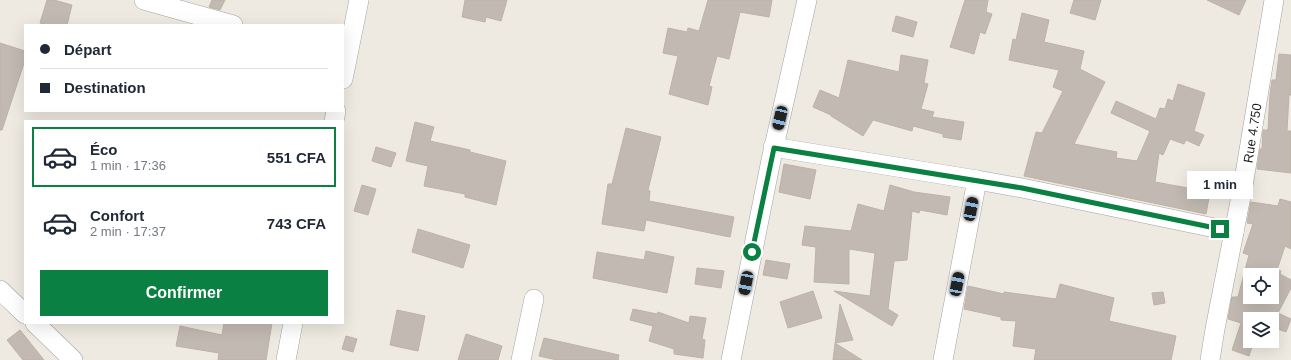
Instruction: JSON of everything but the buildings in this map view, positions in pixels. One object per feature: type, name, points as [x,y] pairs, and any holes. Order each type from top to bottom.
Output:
[{"type":"street","points":[[144,0],[229,24]]},
{"type":"street","points":[[344,68],[345,57],[360,0]]},
{"type":"street","points":[[731,360],[774,148],[807,0]]},
{"type":"street","name":"Rue 4.750","points":[[1210,360],[1252,134],[1274,0]]},
{"type":"street","points":[[774,148],[1022,188],[1234,232]]},
{"type":"street","points":[[943,360],[977,180]]},
{"type":"street","points":[[0,290],[24,313]]},
{"type":"street","points":[[521,360],[534,298]]},
{"type":"street","points":[[36,324],[73,360]]},
{"type":"street","points":[[286,360],[293,324]]},
{"type":"route","points":[[752,252],[774,148],[1022,188],[1220,229]]}]
